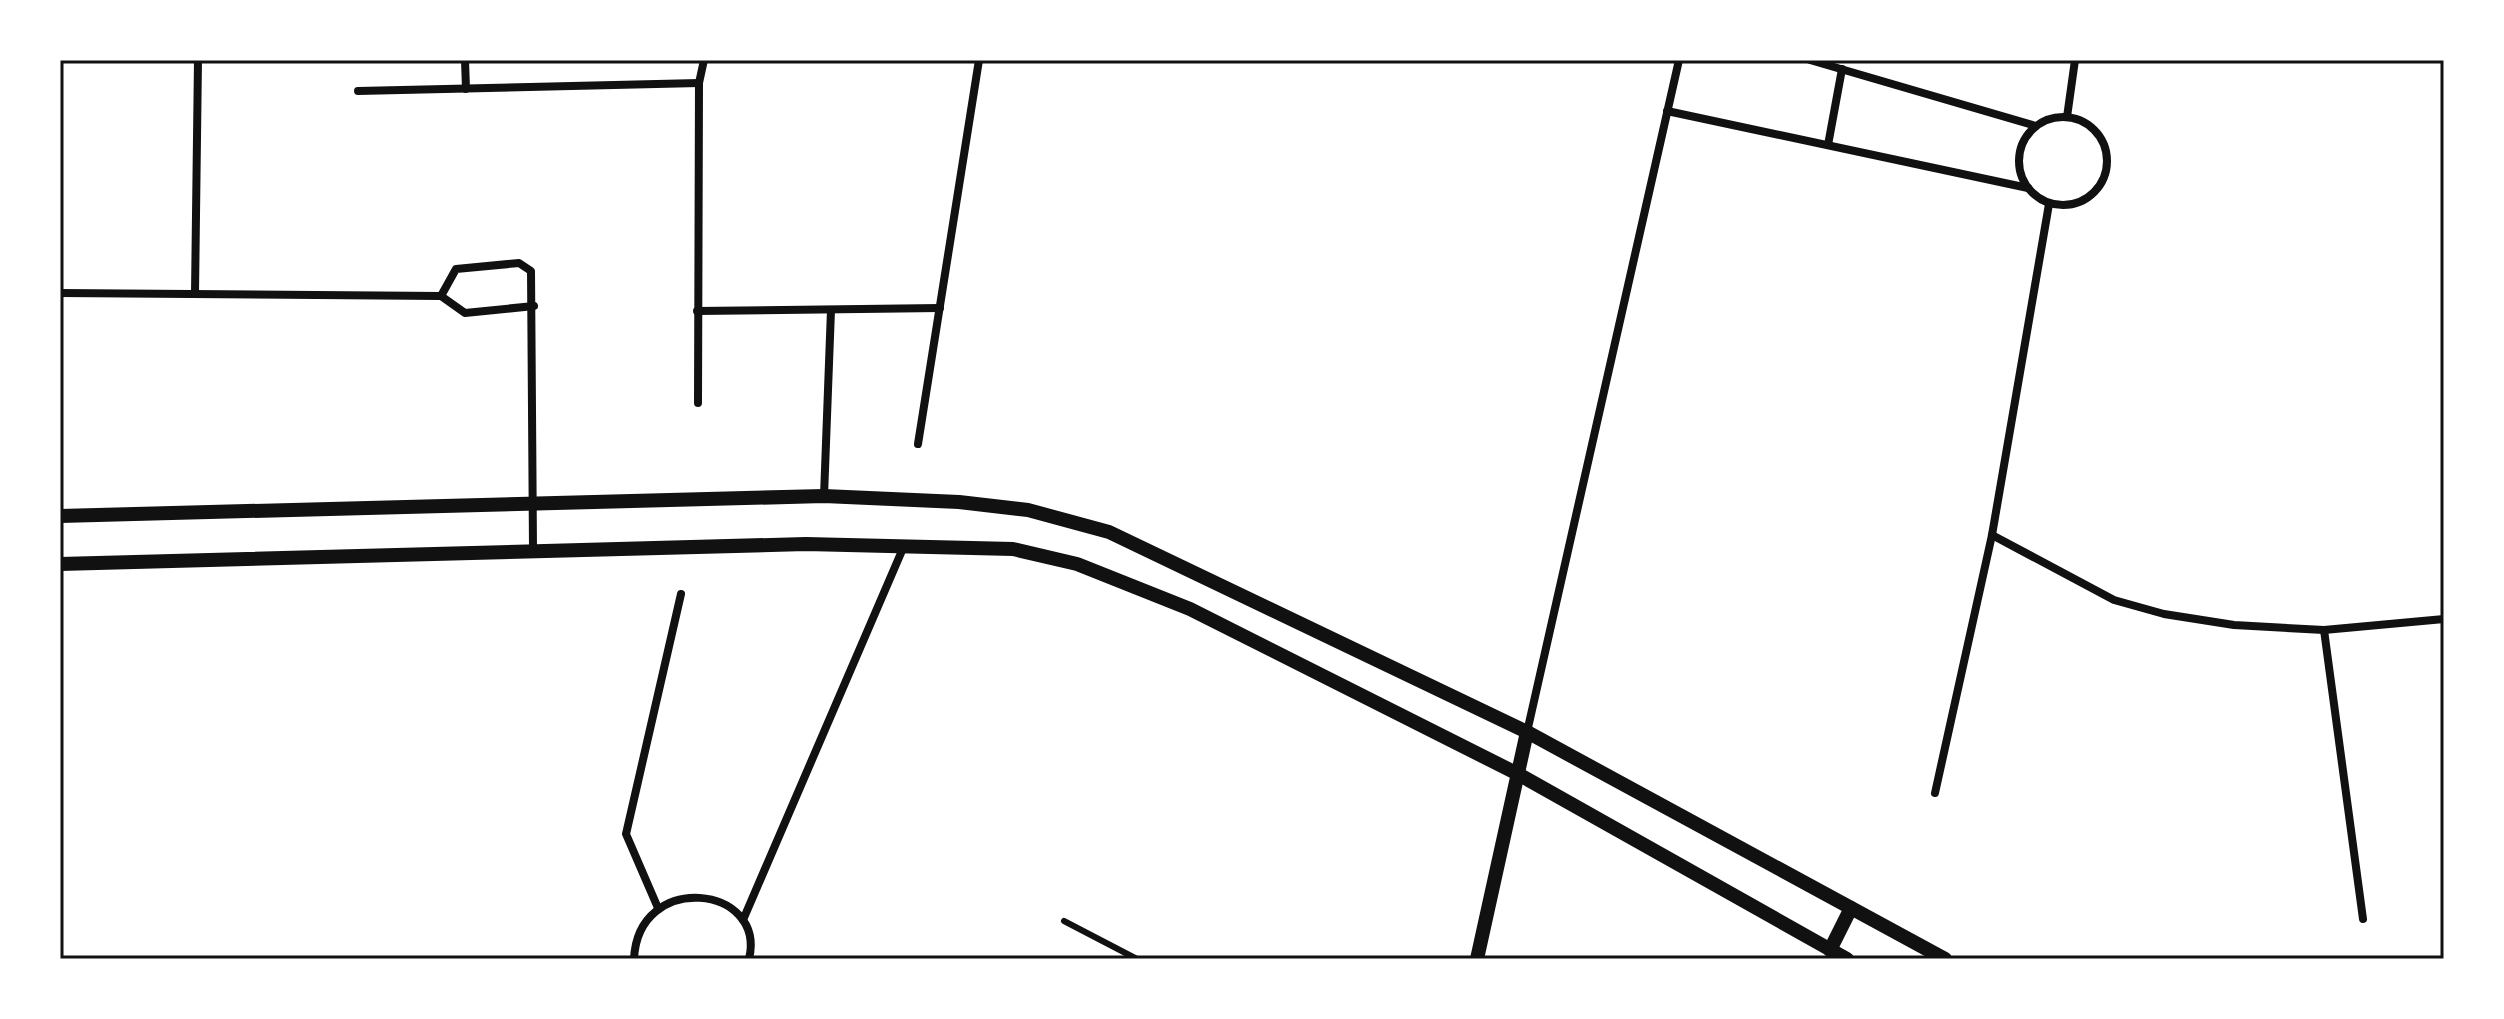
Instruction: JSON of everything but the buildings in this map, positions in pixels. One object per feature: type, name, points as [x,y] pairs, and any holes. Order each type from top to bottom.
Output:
[{"type":"street","points":[[195,293],[198,60]]},
{"type":"street","points":[[465,60],[466,89]]},
{"type":"street","points":[[698,403],[699,83],[704,60]]},
{"type":"street","points":[[918,444],[979,60]]},
{"type":"street","points":[[1477,959],[1679,60]]},
{"type":"street","points":[[1810,60],[2036,126]]},
{"type":"street","points":[[2067,117],[2075,60]]},
{"type":"street","points":[[1828,145],[1842,69]]},
{"type":"street","points":[[358,91],[699,83]]},
{"type":"street","points":[[1667,111],[2028,188]]},
{"type":"street","points":[[2056,117],[2067,117],[2084,122],[2098,134],[2106,151],[2106,170],[2098,187],[2085,199],[2068,205],[2049,204],[2028,188],[2020,173],[2019,155],[2025,139],[2036,126],[2056,117]]},
{"type":"street","points":[[1935,793],[1992,535],[2049,204]]},
{"type":"street","points":[[441,296],[456,269],[519,263],[531,271],[534,306],[533,549]]},
{"type":"street","points":[[60,293],[441,296],[465,313],[534,306]]},
{"type":"street","points":[[697,311],[940,308]]},
{"type":"street","points":[[824,496],[831,310]]},
{"type":"street","points":[[60,516],[824,496],[959,502],[1028,510],[1109,532],[1527,732],[1945,959]]},
{"type":"street","points":[[1992,535],[2114,600],[2164,614],[2234,625],[2324,630],[2444,619]]},
{"type":"street","points":[[60,564],[806,544],[1013,549],[1077,564],[1190,609],[1518,774],[1847,959]]},
{"type":"street","points":[[743,920],[904,546]]},
{"type":"street","points":[[658,908],[626,834],[681,594]]},
{"type":"street","points":[[2324,630],[2363,919]]},
{"type":"street","points":[[634,959],[641,931],[658,908],[677,897],[705,898],[733,910],[743,920],[750,935],[749,959]]},
{"type":"street","points":[[1830,950],[1851,908]]},
{"type":"lane","points":[[1064,921],[1137,959]]}]
